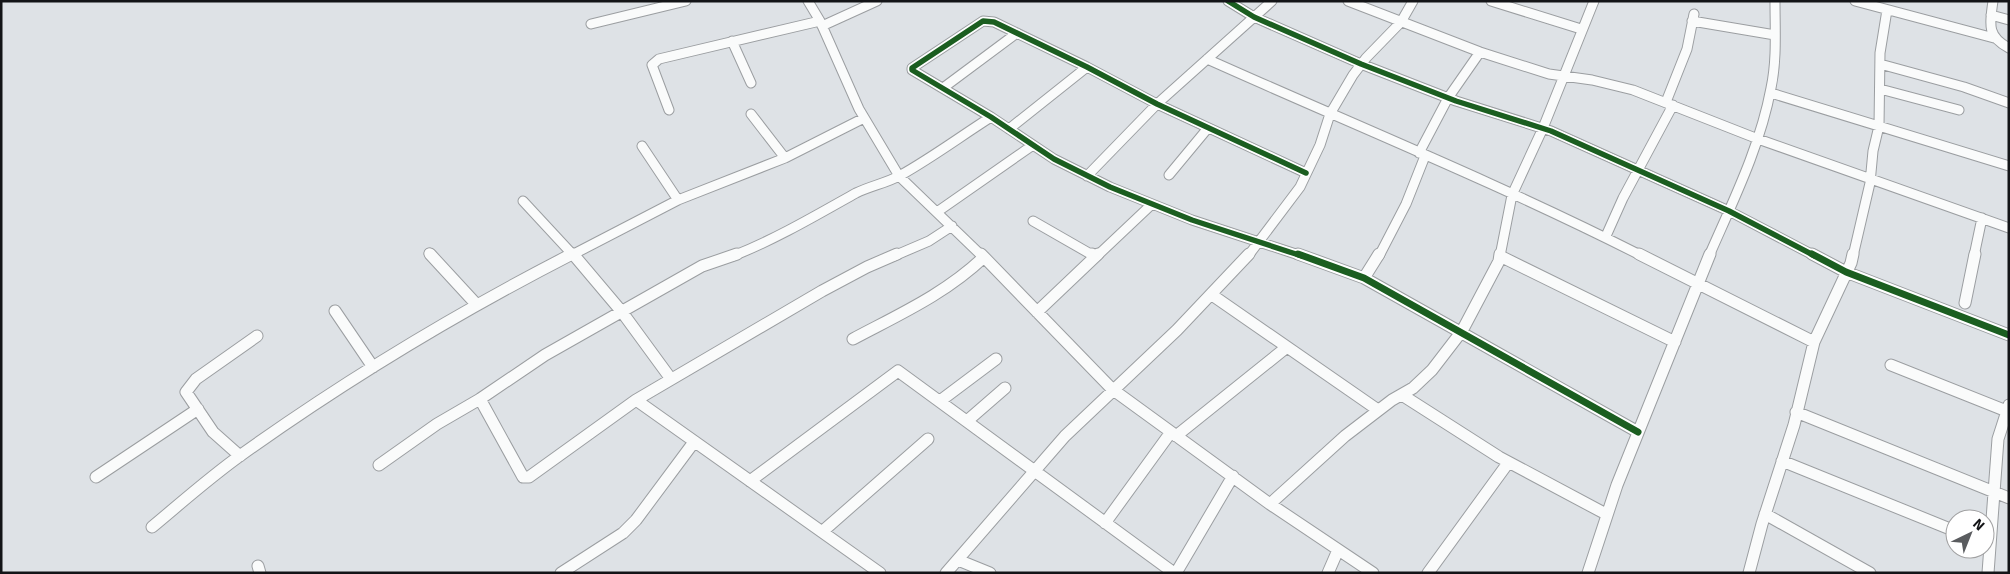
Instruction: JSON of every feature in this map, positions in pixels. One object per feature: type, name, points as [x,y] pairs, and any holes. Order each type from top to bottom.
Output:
[{"type":"street","points":[[592,24],[686,1]]},
{"type":"street","points":[[808,1],[821,24],[841,72],[864,118],[899,176],[984,257],[1112,389],[1270,504],[1373,573]]},
{"type":"street","points":[[670,110],[652,65],[662,58],[732,41],[821,24],[877,1]]},
{"type":"street","points":[[1228,1],[1254,17],[1361,64],[1448,98],[1543,128],[1639,169],[1729,210],[1846,272],[1943,312],[2009,335]]},
{"type":"street","points":[[1087,176],[1157,104],[1272,1]]},
{"type":"street","points":[[1348,1],[1480,52],[1564,76],[1620,86],[1670,103],[1758,139],[2009,228]]},
{"type":"street","points":[[946,573],[1065,436],[1212,295],[1259,243],[1300,187],[1320,145],[1330,114],[1361,64],[1401,22],[1413,1]]},
{"type":"street","points":[[1491,1],[1581,30]]},
{"type":"street","points":[[1270,504],[1345,436],[1378,410],[1402,396],[1432,370],[1462,332],[1500,256],[1512,195],[1543,128],[1594,1]]},
{"type":"street","points":[[1588,573],[1599,533],[1638,432],[1697,283],[1758,139],[1770,93],[1774,62],[1775,1]]},
{"type":"street","points":[[1855,1],[1994,38]]},
{"type":"street","points":[[1994,1],[1990,24],[1994,38],[1997,43],[2009,48]]},
{"type":"street","points":[[1749,573],[1796,412],[1814,342],[1851,263],[1871,179],[1873,152],[1878,126],[1880,64],[1887,10]]},
{"type":"street","points":[[1991,16],[2009,20]]},
{"type":"street","points":[[1606,236],[1670,103],[1687,49],[1693,17],[1775,35]]},
{"type":"street","points":[[1306,173],[1157,104],[1087,67],[994,22],[983,21],[914,65],[912,70],[991,117],[1054,159],[1087,176],[1151,205],[1259,243],[1334,266],[1364,278],[1638,432]]},
{"type":"street","points":[[943,88],[1017,32]]},
{"type":"street","points":[[732,41],[751,83]]},
{"type":"street","points":[[1364,278],[1384,249],[1418,179],[1422,155],[1448,98],[1480,52]]},
{"type":"street","points":[[1207,59],[1512,195],[1553,211],[1814,342]]},
{"type":"street","points":[[1880,64],[1964,87],[2009,103]]},
{"type":"street","points":[[1009,129],[1087,67]]},
{"type":"street","points":[[1880,89],[1959,110]]},
{"type":"street","points":[[1770,93],[2009,166]]},
{"type":"street","points":[[751,114],[785,158]]},
{"type":"street","points":[[379,465],[437,424],[480,399],[546,355],[702,266],[771,240],[860,191],[899,176],[951,145],[961,136],[991,117]]},
{"type":"street","points":[[152,527],[240,456],[373,367],[477,305],[572,253],[678,200],[785,158],[864,118]]},
{"type":"street","points":[[1169,175],[1208,128]]},
{"type":"street","points":[[937,212],[1033,145]]},
{"type":"street","points":[[642,146],[678,200]]},
{"type":"street","points":[[523,201],[572,253],[622,312],[672,379]]},
{"type":"street","points":[[1037,312],[1151,205]]},
{"type":"street","points":[[1965,303],[1982,218]]},
{"type":"street","points":[[1033,220],[1095,256]]},
{"type":"street","points":[[480,399],[523,477],[526,478],[636,400],[822,291],[867,267],[929,241],[952,226]]},
{"type":"street","points":[[429,253],[477,305]]},
{"type":"street","points":[[1500,256],[1675,342]]},
{"type":"street","points":[[853,339],[937,296],[966,274],[984,257]]},
{"type":"street","points":[[1212,295],[1378,410]]},
{"type":"street","points":[[335,311],[373,367]]},
{"type":"street","points":[[240,456],[214,432],[186,392],[190,385],[257,336]]},
{"type":"street","points":[[1105,523],[1174,434],[1287,347]]},
{"type":"street","points":[[940,401],[996,359]]},
{"type":"street","points":[[1891,365],[2008,409],[1998,439],[1991,509]]},
{"type":"street","points":[[750,481],[895,372],[906,375],[967,422],[1175,573],[1233,476]]},
{"type":"street","points":[[967,422],[1005,388]]},
{"type":"street","points":[[1402,396],[1508,462],[1606,514]]},
{"type":"street","points":[[636,400],[880,573]]},
{"type":"street","points":[[96,477],[198,410]]},
{"type":"street","points":[[1796,412],[2009,498]]},
{"type":"street","points":[[823,531],[928,439]]},
{"type":"street","points":[[561,573],[623,533],[636,520],[694,442]]},
{"type":"street","points":[[1782,461],[1945,528]]},
{"type":"street","points":[[1428,573],[1508,462]]},
{"type":"street","points":[[1765,514],[1851,568],[1870,573]]},
{"type":"street","points":[[1328,573],[1338,550]]},
{"type":"street","points":[[1988,559],[1988,573]]},
{"type":"street","points":[[958,560],[990,573]]},
{"type":"cycle path","points":[[1228,1],[1254,17],[1361,64],[1456,101],[1551,131],[1729,211],[1846,272],[2009,335]]},
{"type":"cycle path","points":[[1306,173],[1157,104],[1087,67],[994,22],[983,21],[912,68],[912,70],[991,117],[1054,159],[1110,187],[1192,220],[1334,266],[1364,278],[1638,432]]}]
